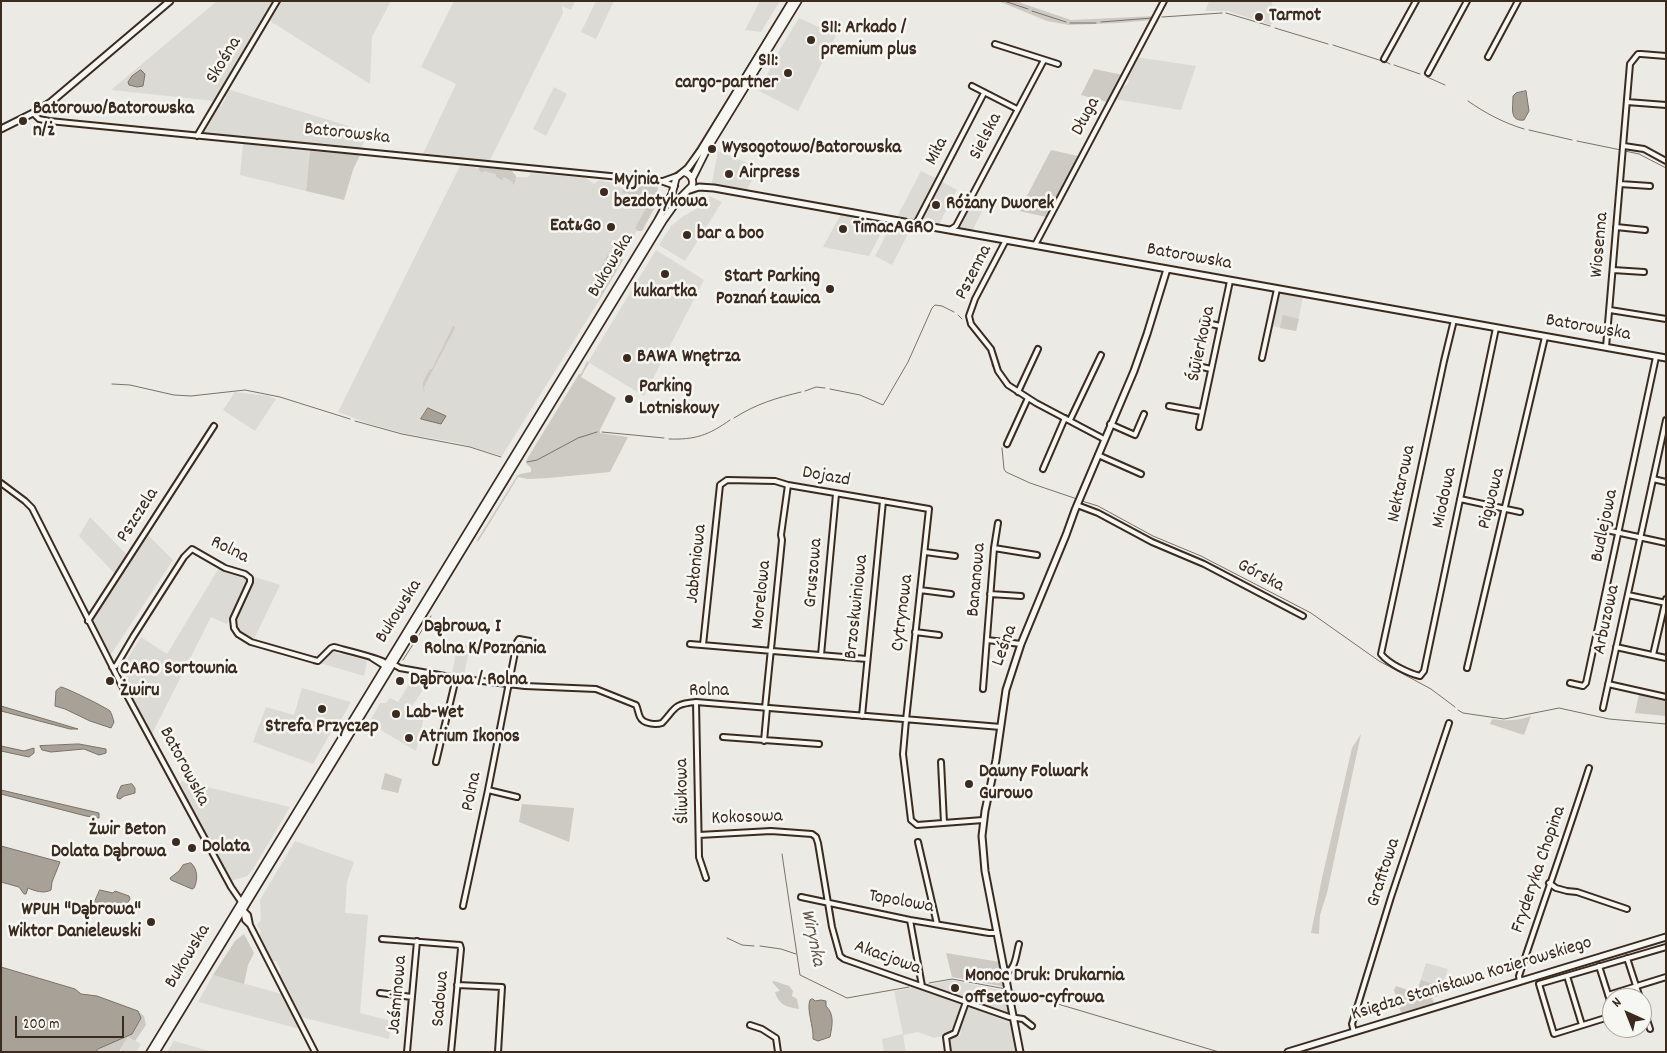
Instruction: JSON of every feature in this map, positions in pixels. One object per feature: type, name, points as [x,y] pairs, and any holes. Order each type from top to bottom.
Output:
[{"type":"main road","points":[[684,172],[692,179],[693,185],[688,191],[681,192],[675,186],[678,176],[684,172],[704,144],[792,1]]},
{"type":"main road","points":[[692,179],[706,151],[798,1]]},
{"type":"main road","name":"Bukowska","points":[[150,1052],[386,663],[655,226],[675,186]]},
{"type":"main road","name":"Bukowska","points":[[156,1052],[666,217],[678,200],[688,191]]},
{"type":"street","points":[[1,128],[33,113],[61,94],[170,1]]},
{"type":"street","name":"Skośna","points":[[196,136],[277,1]]},
{"type":"street","name":"Długa","points":[[1035,245],[1164,1]]},
{"type":"street","points":[[1384,60],[1416,1]]},
{"type":"street","points":[[1428,73],[1467,1]]},
{"type":"street","points":[[1488,57],[1518,1]]},
{"type":"street","points":[[995,44],[1058,64]]},
{"type":"street","name":"Wiosenna","points":[[1606,348],[1631,62],[1641,54],[1666,56]]},
{"type":"street","name":"Sielska","points":[[957,229],[1017,109],[1044,60]]},
{"type":"street","points":[[972,86],[1017,109]]},
{"type":"street","name":"Miła","points":[[916,224],[984,93]]},
{"type":"street","points":[[1627,102],[1666,105]]},
{"type":"street","name":"Batorowska","points":[[33,113],[36,117],[43,120],[661,181],[675,186]]},
{"type":"street","points":[[1624,146],[1644,149],[1666,162]]},
{"type":"street","name":"Batorowska","points":[[661,181],[678,176]]},
{"type":"street","name":"Batorowska","points":[[692,179],[707,187],[950,230],[957,229],[1006,240],[1230,281],[1666,358]]},
{"type":"street","points":[[1620,184],[1650,186]]},
{"type":"street","name":"Batorowska","points":[[688,191],[707,187]]},
{"type":"street","points":[[1616,227],[1645,230]]},
{"type":"street","name":"Pszenna","points":[[1006,240],[975,299],[969,320],[991,349],[1002,378],[1008,385],[1028,398],[1104,439]]},
{"type":"street","name":"Leśna","points":[[1020,1052],[982,853],[983,820],[994,772],[1006,690],[1021,644],[1110,424],[1134,371],[1166,269]]},
{"type":"street","points":[[1613,270],[1644,272]]},
{"type":"street","name":"Świerkowa","points":[[1199,427],[1230,281]]},
{"type":"street","points":[[1262,358],[1277,289]]},
{"type":"street","points":[[1610,310],[1666,319]]},
{"type":"street","name":"Nektarowa","points":[[1423,673],[1420,676],[1404,670],[1385,659],[1381,654],[1454,320]]},
{"type":"street","points":[[1203,322],[1220,326]]},
{"type":"street","name":"Miodowa","points":[[1423,673],[1496,328]]},
{"type":"street","name":"Pigwowa","points":[[1467,668],[1545,337]]},
{"type":"street","points":[[1018,392],[1038,349]]},
{"type":"street","points":[[1043,469],[1101,355]]},
{"type":"street","name":"Budlejowa","points":[[1570,683],[1583,686],[1586,683],[1656,356]]},
{"type":"street","points":[[1193,365],[1211,369]]},
{"type":"street","points":[[1006,444],[1028,398]]},
{"type":"street","points":[[1169,406],[1202,412]]},
{"type":"street","points":[[1110,424],[1134,435],[1144,414]]},
{"type":"street","name":"Arbuzowa","points":[[1603,708],[1666,420]]},
{"type":"street","name":"Pszczela","points":[[88,621],[214,426]]},
{"type":"street","points":[[1098,455],[1141,474]]},
{"type":"street","points":[[1653,479],[1666,482]]},
{"type":"street","name":"Dojazd","points":[[720,485],[727,480],[775,481],[836,494],[929,509]]},
{"type":"street","name":"Batorowska","points":[[1,483],[29,504],[112,667],[231,887],[241,901],[245,920],[250,925]]},
{"type":"street","name":"Jabłoniowa","points":[[703,645],[720,485]]},
{"type":"street","name":"Morelowa","points":[[764,741],[781,535],[788,485]]},
{"type":"street","name":"Gruszowa","points":[[821,655],[836,494]]},
{"type":"street","points":[[1460,499],[1520,512]]},
{"type":"street","name":"Brzoskwiniowa","points":[[862,716],[882,501]]},
{"type":"street","name":"Górska","points":[[1077,505],[1098,513],[1152,542],[1204,564],[1303,616]]},
{"type":"street","name":"Cytrynowa","points":[[929,509],[903,754],[911,820],[917,825],[983,820]]},
{"type":"street","name":"Bananowa","points":[[983,689],[994,548],[998,522]]},
{"type":"street","points":[[1602,529],[1666,543]]},
{"type":"street","points":[[994,548],[1037,556]]},
{"type":"street","name":"Rolna","points":[[112,667],[116,666],[132,637],[184,558],[192,549],[225,568],[250,578],[250,582],[233,619],[234,628],[241,637],[251,642],[314,660],[318,660],[334,647],[371,658],[383,665],[386,663],[400,664],[409,668],[456,678],[525,686],[596,689],[636,705],[641,719],[645,722],[656,724],[662,723],[672,710],[678,706],[696,702],[1001,727]]},
{"type":"street","points":[[925,552],[955,556]]},
{"type":"street","points":[[920,590],[951,594]]},
{"type":"street","points":[[990,594],[1021,596]]},
{"type":"street","points":[[1628,595],[1665,601],[1653,656]]},
{"type":"street","points":[[916,632],[939,635]]},
{"type":"street","name":"Polna","points":[[463,906],[517,642],[519,639],[530,641]]},
{"type":"street","name":"Bananowa","points":[[987,640],[1021,644]]},
{"type":"street","points":[[690,644],[867,659]]},
{"type":"street","points":[[1616,647],[1666,658]]},
{"type":"street","points":[[436,762],[456,678]]},
{"type":"street","points":[[1608,684],[1666,697]]},
{"type":"street","name":"Śliwkowa","points":[[696,702],[699,857],[706,878]]},
{"type":"street","name":"Grafitowa","points":[[1354,1032],[1352,1024],[1377,941],[1449,723]]},
{"type":"street","points":[[723,737],[819,744]]},
{"type":"street","points":[[941,762],[944,823]]},
{"type":"street","name":"Fryderyka Chopina","points":[[1520,981],[1519,976],[1549,883],[1563,849],[1589,768]]},
{"type":"street","points":[[488,790],[517,797]]},
{"type":"street","name":"Kokosowa","points":[[699,835],[771,831],[796,832],[812,834],[816,837],[818,843]]},
{"type":"street","points":[[918,842],[937,924]]},
{"type":"street","name":"Akacjowa","points":[[818,843],[832,927],[840,956],[966,1002],[1013,1018],[1022,1019],[1032,1026]]},
{"type":"street","points":[[1549,883],[1556,888],[1568,892],[1576,892],[1627,908]]},
{"type":"street","name":"Topolowa","points":[[801,897],[910,920],[989,934],[997,933]]},
{"type":"street","name":"Batorowska","points":[[243,910],[248,915],[250,925],[315,1052]]},
{"type":"street","points":[[234,925],[238,921],[245,920]]},
{"type":"street","points":[[910,920],[922,986]]},
{"type":"street","name":"Księdza Stanisława Kozierowskiego","points":[[1288,1052],[1666,937]]},
{"type":"street","points":[[382,938],[417,941]]},
{"type":"street","name":"Sadowa","points":[[417,941],[460,945],[451,1052]]},
{"type":"street","name":"Jaśminowa","points":[[407,1052],[417,941]]},
{"type":"street","points":[[1005,974],[1010,972],[1012,968],[1019,944]]},
{"type":"street","points":[[1602,1019],[1554,1034],[1539,984],[1666,946]]},
{"type":"street","points":[[1627,958],[1636,986]]},
{"type":"street","points":[[1600,966],[1606,988]]},
{"type":"street","points":[[1567,976],[1582,1025]]},
{"type":"street","points":[[1630,988],[1665,979]]},
{"type":"street","points":[[457,985],[502,987],[498,1052]]},
{"type":"street","points":[[380,994],[412,997]]},
{"type":"street","points":[[948,1052],[946,1037],[955,1033],[966,1002]]},
{"type":"street","points":[[750,1025],[762,1029],[776,1038],[778,1052]]},
{"type":"shaded area","points":[[217,1],[275,1],[215,101],[111,90]]},
{"type":"shaded area","points":[[282,1],[391,1],[372,37],[370,84],[270,21]]},
{"type":"shaded area","points":[[454,1],[575,1],[571,10],[562,6],[563,13],[489,162],[422,156],[456,84],[421,67]]},
{"type":"shaded area","points":[[596,1],[614,1],[596,39],[581,32]]},
{"type":"shaded area","points":[[760,1],[780,1],[761,32],[745,30]]},
{"type":"shaded area","points":[[998,1],[1021,1],[1021,3],[1071,20],[1154,16],[1153,20],[1069,25],[1047,21]]},
{"type":"shaded area","name":"Tarmot","points":[[1207,1],[1272,1],[1273,22],[1271,25],[1228,11],[1205,11],[1209,2]]},
{"type":"shaded area","points":[[799,18],[836,35],[798,111],[759,91],[780,49]]},
{"type":"shaded area","points":[[1136,57],[1196,66],[1181,110],[1114,99],[1121,86],[1127,85],[1129,81],[1126,76]]},
{"type":"shaded area","points":[[1094,69],[1123,75],[1107,102],[1081,95]]},
{"type":"shaded area","points":[[141,70],[145,74],[143,86],[129,85],[128,82],[132,76]]},
{"type":"shaded area","points":[[554,87],[567,94],[546,136],[533,129]]},
{"type":"shaded area","points":[[227,89],[368,132],[361,149],[204,133],[203,129],[217,106],[221,106],[226,98],[224,94]]},
{"type":"shaded area","points":[[1526,91],[1529,111],[1524,120],[1519,120],[1516,119],[1513,113],[1513,96],[1516,93]]},
{"type":"shaded area","points":[[243,144],[310,151],[306,191],[240,175]]},
{"type":"shaded area","points":[[1051,150],[1078,156],[1047,217],[1019,211]]},
{"type":"shaded area","points":[[310,151],[360,155],[353,170],[344,200],[306,191]]},
{"type":"shaded area","name":"Airpress","points":[[718,151],[759,168],[746,191],[713,184]]},
{"type":"shaded area","points":[[460,166],[478,169],[479,167],[516,177],[528,177],[531,173],[586,178],[594,184],[599,180],[613,183],[652,206],[621,257],[608,255],[588,292],[600,299],[502,456],[459,443],[407,434],[370,424],[338,412]]},
{"type":"shaded area","points":[[480,167],[511,170],[516,176],[515,183],[512,185],[513,182],[504,177],[502,180],[496,177],[496,174],[484,171],[482,173],[478,169]]},
{"type":"shaded area","points":[[921,171],[937,179],[916,220],[907,217],[906,219],[897,217]]},
{"type":"shaded area","name":"Różany Dworek","points":[[941,181],[957,190],[939,224],[920,221]]},
{"type":"shaded area","points":[[633,182],[655,183],[658,187],[655,207],[642,231],[638,231],[635,228],[645,207],[628,196],[629,194],[626,192],[625,194],[622,192],[625,187]]},
{"type":"shaded area","points":[[709,196],[722,202],[685,261],[659,245],[671,226],[682,217],[698,208],[707,209]]},
{"type":"shaded area","points":[[969,207],[983,210],[971,233],[959,227]]},
{"type":"shaded area","points":[[841,214],[885,222],[886,224],[869,256],[823,247]]},
{"type":"shaded area","points":[[893,222],[910,225],[911,228],[892,265],[875,256]]},
{"type":"shaded area","points":[[656,250],[704,280],[644,396],[588,362]]},
{"type":"shaded area","points":[[608,254],[621,257],[623,260],[600,299],[588,292]]},
{"type":"shaded area","points":[[1280,293],[1303,297],[1296,331],[1272,326]]},
{"type":"shaded area","points":[[1283,315],[1299,319],[1296,331],[1280,328]]},
{"type":"shaded area","points":[[453,326],[455,327],[423,389],[424,380],[430,369],[432,369]]},
{"type":"shaded area","points":[[587,361],[589,363],[581,377],[616,398],[600,433],[628,437],[610,472],[549,478],[528,479],[518,477],[478,542],[477,540],[517,476],[531,472],[531,468],[526,463],[527,459],[579,374],[581,374]]},
{"type":"shaded area","points":[[235,392],[268,396],[276,399],[255,431],[223,410]]},
{"type":"shaded area","points":[[428,408],[446,416],[441,424],[421,419]]},
{"type":"shaded area","points":[[90,517],[127,555],[115,574],[79,536]]},
{"type":"shaded area","points":[[148,535],[173,560],[110,656],[92,620],[121,573],[124,573],[128,568],[126,565],[136,549],[142,545]]},
{"type":"shaded area","points":[[219,568],[247,578],[248,582],[227,624],[211,617],[152,734],[119,672],[141,637],[167,654]]},
{"type":"shaded area","points":[[255,577],[280,585],[253,641],[239,633],[235,622]]},
{"type":"shaded area","points":[[458,643],[470,646],[464,675],[452,674]]},
{"type":"shaded area","points":[[332,652],[364,659],[367,662],[364,676],[320,663]]},
{"type":"shaded area","points":[[416,673],[420,677],[425,677],[427,674],[423,690],[410,709],[424,717],[416,751],[369,723],[380,703],[386,703],[390,698],[398,702]]},
{"type":"shaded area","points":[[61,687],[110,711],[114,722],[111,728],[55,706],[56,691]]},
{"type":"shaded area","points":[[302,688],[351,702],[313,764],[253,742],[266,707],[294,715]]},
{"type":"shaded area","points":[[1639,694],[1666,700],[1666,716],[1635,713]]},
{"type":"shaded area","points":[[1,706],[78,729],[70,729],[1,711]]},
{"type":"shaded area","points":[[1531,716],[1524,735],[1490,724],[1492,719],[1511,720]]},
{"type":"shaded area","points":[[1361,734],[1327,893],[1320,915],[1319,934],[1311,933],[1352,748]]},
{"type":"shaded area","points":[[79,744],[106,749],[106,753],[99,755],[84,749],[51,752],[42,750],[40,746]]},
{"type":"shaded area","points":[[1,746],[24,751],[34,748],[34,753],[29,757],[1,751]]},
{"type":"shaded area","points":[[385,773],[402,779],[398,793],[381,789]]},
{"type":"shaded area","points":[[182,781],[290,807],[247,876],[231,881],[185,795],[180,784]]},
{"type":"shaded area","points":[[132,784],[135,788],[135,793],[120,799],[117,798],[121,786]]},
{"type":"shaded area","points":[[1,790],[99,813],[99,818],[1,794]]},
{"type":"shaded area","points":[[522,804],[574,808],[569,842],[519,822]]},
{"type":"shaded area","points":[[295,841],[354,862],[347,882],[345,913],[368,915],[360,1013],[391,1021],[389,1039],[301,1017],[279,975],[281,971],[276,961],[271,960],[259,936],[261,932],[257,925],[261,920],[260,900]]},
{"type":"shaded area","points":[[1,846],[60,862],[51,890],[42,892],[28,888],[26,894],[24,894],[19,887],[1,882]]},
{"type":"shaded area","points":[[191,863],[197,875],[194,888],[192,889],[171,880],[170,878],[183,865]]},
{"type":"shaded area","points":[[100,890],[113,893],[115,891],[129,896],[130,899],[125,907],[111,913],[94,904]]},
{"type":"shaded area","points":[[244,934],[254,953],[248,965],[244,984],[213,975],[235,941]]},
{"type":"shaded area","points":[[946,953],[1000,962],[1005,987],[952,977]]},
{"type":"shaded area","points":[[1426,963],[1448,969],[1440,992],[1417,991]]},
{"type":"shaded area","points":[[1,967],[75,989],[81,994],[97,996],[138,1011],[141,1018],[132,1034],[98,1049],[96,1052],[1,1052]]},
{"type":"shaded area","points":[[213,975],[282,994],[300,1029],[198,1002]]},
{"type":"shaded area","points":[[951,980],[1005,991],[1009,1012],[1007,1015],[929,985]]},
{"type":"shaded area","points":[[1421,980],[1442,987],[1439,996],[1432,998],[1434,1003],[1401,1013],[1394,990],[1396,986],[1417,991]]},
{"type":"shaded area","points":[[772,982],[789,986],[793,991],[792,996],[797,999],[799,1009],[781,1003],[775,992],[780,991]]},
{"type":"shaded area","points":[[910,985],[960,1003],[962,1007],[952,1032],[947,1035],[934,1038],[918,1032],[903,1035],[906,1052],[884,1052],[882,1039],[903,1034],[894,991],[911,988]]},
{"type":"shaded area","points":[[813,999],[815,1001],[826,1001],[826,1006],[832,1017],[830,1037],[818,1041],[813,1039],[809,1013],[810,1000]]},
{"type":"shaded area","points":[[970,1007],[1011,1023],[1016,1052],[949,1052],[947,1042],[961,1033],[959,1031],[967,1008]]},
{"type":"shaded area","points":[[138,1011],[144,1016],[146,1025],[135,1041],[128,1037],[119,1052],[96,1052],[141,1018]]},
{"type":"shaded area","points":[[128,1037],[141,1044],[136,1052],[120,1052]]},
{"type":"shaded area","points":[[174,1041],[213,1052],[167,1052]]},
{"type":"waterway","points":[[689,161],[788,1]]},
{"type":"waterway","points":[[721,134],[802,1]]},
{"type":"waterway","points":[[1004,1],[1028,9]]},
{"type":"waterway","points":[[1032,11],[1066,22]]},
{"type":"waterway","points":[[1162,17],[1222,13]]},
{"type":"waterway","points":[[1226,13],[1270,26]]},
{"type":"waterway","points":[[1101,22],[1152,18]]},
{"type":"waterway","points":[[1070,23],[1096,23]]},
{"type":"waterway","points":[[1275,28],[1328,44]]},
{"type":"waterway","points":[[1333,45],[1382,61]]},
{"type":"waterway","points":[[1386,62],[1390,64]]},
{"type":"waterway","points":[[1394,65],[1420,74]]},
{"type":"waterway","points":[[1427,77],[1445,85]]},
{"type":"waterway","points":[[1468,101],[1481,110],[1524,129]]},
{"type":"waterway","points":[[1529,130],[1572,140]]},
{"type":"waterway","points":[[1577,141],[1621,150]]},
{"type":"waterway","points":[[1625,151],[1639,154],[1666,168]]},
{"type":"waterway","points":[[673,174],[685,166]]},
{"type":"waterway","points":[[830,389],[860,395],[883,405],[908,362],[932,308],[935,305],[942,306],[954,312]]},
{"type":"waterway","points":[[958,315],[962,319]]},
{"type":"waterway","points":[[112,384],[130,385],[174,395],[191,396],[245,390],[280,397],[350,419]]},
{"type":"waterway","points":[[805,391],[816,387],[825,388]]},
{"type":"waterway","points":[[734,418],[766,402],[801,392]]},
{"type":"waterway","points":[[669,439],[687,439],[701,436],[730,420]]},
{"type":"waterway","points":[[355,421],[402,434],[470,447],[501,457]]},
{"type":"waterway","points":[[527,462],[537,460],[578,438],[597,432]]},
{"type":"waterway","points":[[602,432],[664,438]]},
{"type":"waterway","points":[[1002,448],[1006,472],[1030,483],[1077,499]]},
{"type":"waterway","points":[[442,590],[511,478]]},
{"type":"waterway","points":[[1082,501],[1098,506],[1153,536],[1201,556],[1311,613],[1379,661],[1431,689],[1455,707]]},
{"type":"waterway","points":[[403,660],[431,616]]},
{"type":"waterway","points":[[1458,710],[1463,713],[1504,719],[1559,708],[1609,719],[1666,724]]},
{"type":"waterway","name":"Wirynka","points":[[782,854],[800,975],[847,998],[909,987]]},
{"type":"waterway","points":[[727,938],[742,945],[754,946]]},
{"type":"waterway","points":[[760,946],[781,949],[796,954]]},
{"type":"waterway","name":"Wirynka","points":[[929,983],[952,979],[1006,989]]},
{"type":"waterway","name":"Wirynka","points":[[1011,990],[1219,1052]]},
{"type":"place","name":"Tarmot","points":[[1259,17]]},
{"type":"place","name":"S11: Arkado / premium plus","points":[[811,40]]},
{"type":"place","name":"S11: cargo-partner","points":[[788,73]]},
{"type":"place","name":"Batorowo/Batorowska n/ż","points":[[23,121]]},
{"type":"place","name":"Wysogotowo/Batorowska","points":[[712,149]]},
{"type":"place","name":"Airpress","points":[[729,174]]},
{"type":"place","name":"Myjnia bezdotykowa","points":[[604,192]]},
{"type":"place","name":"Różany Dworek","points":[[936,205]]},
{"type":"place","name":"Eat&Go","points":[[611,227]]},
{"type":"place","name":"TimacAGRO","points":[[843,229]]},
{"type":"place","name":"bar a boo","points":[[687,235]]},
{"type":"place","name":"kukartka","points":[[665,274]]},
{"type":"place","name":"Start Parking Poznań Ławica","points":[[830,289]]},
{"type":"place","name":"BAWA Wnętrza","points":[[627,358]]},
{"type":"place","name":"Parking Lotniskowy","points":[[629,399]]},
{"type":"place","name":"Dąbrowa, I Rolna K/Poznania","points":[[414,639]]},
{"type":"place","name":"CARO Sortownia Żwiru","points":[[110,681]]},
{"type":"place","name":"Dąbrowa / Rolna","points":[[400,681]]},
{"type":"place","name":"Strefa Przyczep","points":[[322,709]]},
{"type":"place","name":"Lab-Wet","points":[[396,714]]},
{"type":"place","name":"Atrium Ikonos","points":[[409,738]]},
{"type":"place","name":"Dawny Folwark Gurowo","points":[[969,784]]},
{"type":"place","name":"Żwir Beton Dolata Dąbrowa","points":[[176,842]]},
{"type":"place","name":"Dolata","points":[[192,848]]},
{"type":"place","name":"WPUH \"Dąbrowa\" Wiktor Danielewski","points":[[151,922]]},
{"type":"place","name":"Monoc Druk: Drukarnia offsetowo-cyfrowa","points":[[955,988]]}]
